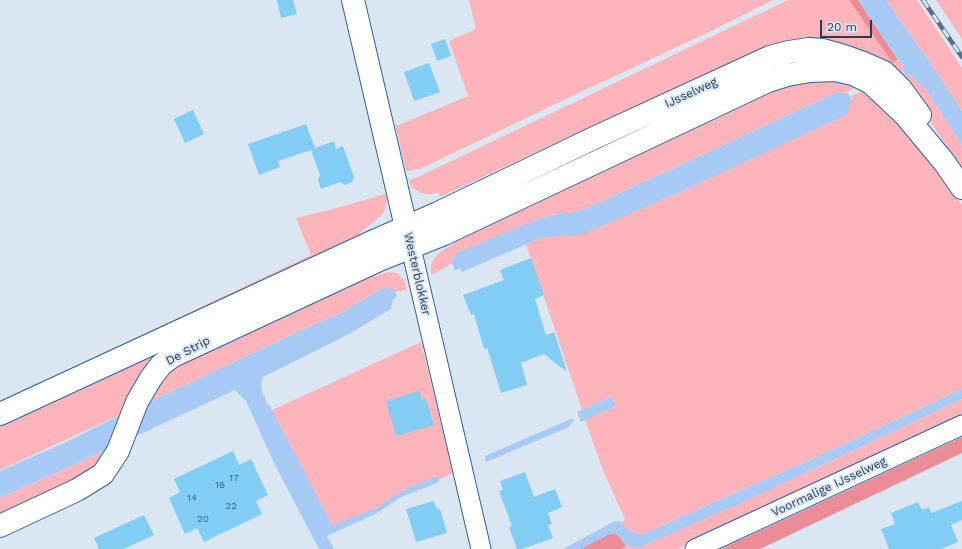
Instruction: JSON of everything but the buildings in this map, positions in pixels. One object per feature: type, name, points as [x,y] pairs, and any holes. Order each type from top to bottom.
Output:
[{"type":"street","name":"Westerblokker","points":[[353,0],[481,549]]},
{"type":"street","name":"IJsselweg","points":[[406,226],[438,213],[594,138],[770,57],[789,52],[823,50],[861,62],[884,72],[901,89],[920,115],[944,162]]},
{"type":"street","name":"IJsselweg","points":[[411,248],[444,234],[768,81],[787,74],[810,71],[835,70],[853,74],[871,83],[905,115],[944,162],[962,188]]},
{"type":"street","name":"De Strip","points":[[0,414],[406,226]]},
{"type":"street","name":"De Strip","points":[[0,526],[78,490],[104,474],[118,451],[137,402],[150,378],[161,365],[173,356],[379,260],[411,248]]},
{"type":"street","name":"Voormalige IJsselweg","points":[[695,549],[962,425]]},
{"type":"shaded area","points":[[469,0],[773,0],[707,33],[420,169],[406,171],[395,124],[399,125],[468,96],[449,41],[476,29]]},
{"type":"shaded area","points":[[788,0],[849,0],[892,61],[898,60],[904,65],[905,66],[902,68],[906,77],[911,75],[927,91],[962,145],[962,171],[913,94],[833,44],[612,124],[570,136],[440,197],[438,192],[433,194],[421,193],[410,184],[409,180]]},
{"type":"shaded area","points":[[849,0],[858,0],[898,60],[892,62]]},
{"type":"shaded area","points":[[886,0],[917,0],[962,68],[962,111],[933,67]]},
{"type":"shaded area","points":[[936,0],[962,0],[962,39]]},
{"type":"shaded area","points":[[807,76],[859,85],[844,94],[838,92],[585,209],[552,215],[536,220],[457,253],[451,260],[452,263],[431,275],[431,265],[433,260],[439,253],[454,243],[451,238],[777,83]]},
{"type":"shaded area","points":[[868,89],[926,153],[962,205],[962,389],[804,463],[644,534],[634,533],[621,524],[625,519],[604,473],[585,420],[616,406],[611,396],[582,410],[526,244],[541,238],[584,233],[691,187],[853,102],[851,96]]},
{"type":"shaded area","points":[[385,194],[387,199],[386,207],[382,215],[360,233],[362,237],[0,409],[0,402],[311,255],[296,218]]},
{"type":"shaded area","points":[[374,271],[376,276],[387,272],[397,273],[404,280],[407,290],[395,292],[393,288],[388,290],[384,287],[342,313],[319,322],[145,404],[163,372]]},
{"type":"shaded area","points":[[421,342],[453,473],[333,528],[272,410]]},
{"type":"shaded area","points":[[151,349],[170,350],[128,411],[0,470],[0,419]]},
{"type":"shaded area","points":[[962,399],[962,417],[677,549],[622,549],[626,545],[631,547],[641,547],[818,467]]},
{"type":"shaded area","points":[[962,437],[962,453],[760,549],[721,549]]},
{"type":"shaded area","points":[[113,447],[103,465],[0,522],[0,498]]},
{"type":"shaded area","points":[[614,533],[620,537],[626,545],[622,549],[580,549],[607,535]]},
{"type":"water","points":[[858,0],[886,0],[962,111],[962,145],[927,91],[911,75],[906,77],[902,67],[904,65],[898,60]]},
{"type":"water","points":[[838,92],[844,94],[848,93],[853,102],[849,105],[848,114],[691,187],[584,234],[541,238],[462,272],[460,268],[455,271],[451,260],[454,258],[456,253],[536,220],[552,215],[585,209]]},
{"type":"water","points":[[384,287],[388,290],[393,287],[397,297],[393,299],[391,309],[349,334],[263,377],[261,385],[262,392],[268,405],[270,406],[332,525],[377,508],[392,497],[410,487],[435,477],[439,480],[437,483],[401,497],[377,513],[327,536],[334,549],[319,549],[274,463],[246,401],[235,390],[130,439],[145,404],[319,322],[342,313]]},
{"type":"water","points":[[962,389],[962,399],[731,508],[641,547],[631,547],[626,545],[620,537],[614,533],[580,549],[563,549],[617,521],[634,533],[644,534],[804,463]]},
{"type":"water","points":[[611,396],[616,406],[581,422],[577,412]]},
{"type":"water","points":[[128,411],[113,447],[0,498],[0,471],[66,442]]},
{"type":"water","points":[[573,418],[574,420],[569,427],[486,462],[485,456]]},
{"type":"railway","points":[[923,0],[962,57]]}]
